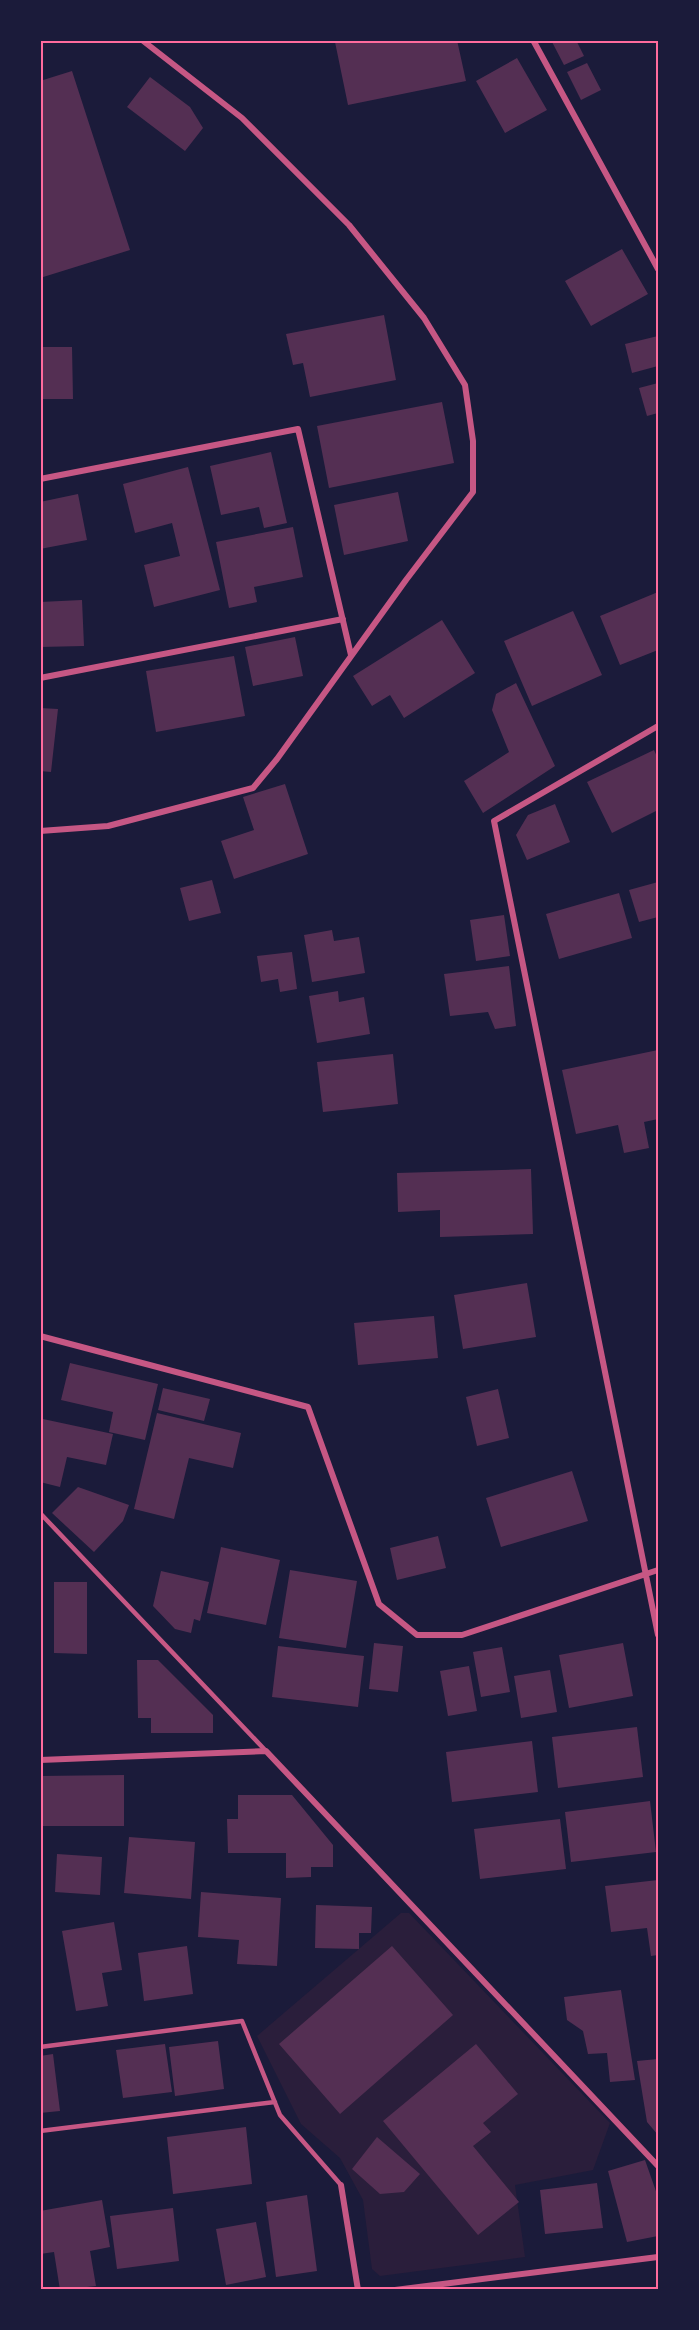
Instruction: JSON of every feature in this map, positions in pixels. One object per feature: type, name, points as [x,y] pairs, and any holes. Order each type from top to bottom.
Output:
[{"type":"street","points":[[40,831],[108,826],[253,788],[277,759],[351,655],[473,492],[473,441],[465,385],[424,318],[349,225],[242,118],[142,40]]},
{"type":"street","points":[[533,40],[658,269]]},
{"type":"street","points":[[40,479],[298,429],[351,655]]},
{"type":"street","points":[[40,678],[343,619]]},
{"type":"street","points":[[658,726],[494,821],[648,1575],[658,1635]]},
{"type":"street","points":[[40,1336],[308,1407],[379,1604],[417,1635],[462,1635],[658,1570]]},
{"type":"street","points":[[40,1760],[266,1751],[658,2166]]},
{"type":"street","points":[[341,2186],[358,2289]]},
{"type":"street","points":[[395,2289],[658,2257]]},
{"type":"lane","points":[[40,1514],[266,1751]]},
{"type":"lane","points":[[40,2047],[242,2021],[280,2115],[341,2186]]},
{"type":"lane","points":[[40,2131],[275,2103]]},
{"type":"shaded area","points":[[401,1913],[409,1913],[610,2123],[593,2170],[515,2185],[525,2257],[380,2276],[372,2269],[363,2200],[340,2158],[301,2124],[257,2036]]},
{"type":"building","points":[[342,40],[457,40],[466,81],[348,105],[335,42]]},
{"type":"building","points":[[551,40],[576,40],[584,56],[564,65]]},
{"type":"building","points":[[517,58],[547,110],[505,133],[476,81]]},
{"type":"building","points":[[587,63],[601,90],[581,100],[567,72]]},
{"type":"building","points":[[72,71],[130,250],[40,278],[40,81]]},
{"type":"building","points":[[150,77],[190,107],[203,128],[185,151],[127,107]]},
{"type":"building","points":[[622,249],[648,294],[591,326],[565,281]]},
{"type":"building","points":[[384,315],[396,380],[310,397],[303,363],[293,365],[286,334]]},
{"type":"building","points":[[658,336],[658,366],[632,373],[625,344]]},
{"type":"building","points":[[40,347],[72,347],[73,399],[40,399]]},
{"type":"building","points":[[658,383],[658,413],[647,416],[639,388]]},
{"type":"building","points":[[442,402],[454,463],[329,488],[317,426]]},
{"type":"building","points":[[271,452],[287,523],[264,528],[259,507],[221,515],[210,466]]},
{"type":"building","points":[[188,467],[220,590],[154,607],[144,565],[180,556],[172,523],[135,533],[123,484]]},
{"type":"building","points":[[398,492],[408,541],[344,555],[334,505]]},
{"type":"building","points":[[78,494],[87,540],[40,549],[40,502]]},
{"type":"building","points":[[293,527],[303,577],[254,587],[257,602],[229,608],[216,542]]},
{"type":"building","points":[[658,592],[658,650],[620,665],[600,616]]},
{"type":"building","points":[[82,600],[84,646],[40,647],[40,602]]},
{"type":"building","points":[[573,611],[602,675],[532,706],[504,641]]},
{"type":"building","points":[[442,620],[475,673],[404,718],[390,695],[372,706],[353,676]]},
{"type":"building","points":[[295,637],[303,676],[253,686],[245,647]]},
{"type":"building","points":[[234,656],[245,716],[156,732],[146,671]]},
{"type":"building","points":[[516,683],[555,766],[483,813],[464,781],[509,752],[492,710],[496,694]]},
{"type":"building","points":[[40,708],[58,709],[51,772],[40,771]]},
{"type":"building","points":[[654,750],[658,759],[658,810],[612,833],[587,782]]},
{"type":"building","points":[[285,784],[308,854],[234,879],[221,841],[254,830],[243,797]]},
{"type":"building","points":[[555,804],[570,842],[527,860],[516,835],[528,815]]},
{"type":"building","points":[[212,880],[221,913],[189,921],[180,888]]},
{"type":"building","points":[[658,882],[658,917],[639,922],[629,890]]},
{"type":"building","points":[[619,893],[632,938],[559,959],[546,914]]},
{"type":"building","points":[[504,915],[510,956],[476,961],[470,920]]},
{"type":"building","points":[[332,930],[334,941],[359,937],[365,973],[312,982],[304,935]]},
{"type":"building","points":[[292,952],[297,989],[280,992],[278,979],[261,982],[257,956]]},
{"type":"building","points":[[509,966],[516,1026],[495,1029],[488,1012],[450,1016],[444,974]]},
{"type":"building","points":[[338,991],[339,1002],[364,997],[370,1034],[317,1043],[309,996]]},
{"type":"building","points":[[658,1050],[658,1119],[644,1122],[649,1148],[624,1153],[618,1125],[576,1134],[562,1070]]},
{"type":"building","points":[[393,1054],[398,1104],[323,1112],[317,1062]]},
{"type":"building","points":[[531,1169],[533,1234],[440,1237],[440,1210],[398,1212],[397,1173]]},
{"type":"building","points":[[527,1283],[536,1337],[463,1349],[454,1295]]},
{"type":"building","points":[[434,1316],[438,1358],[358,1365],[354,1323]]},
{"type":"building","points":[[70,1363],[158,1384],[145,1440],[109,1432],[113,1412],[61,1400]]},
{"type":"building","points":[[163,1388],[210,1399],[204,1421],[158,1410]]},
{"type":"building","points":[[498,1389],[509,1438],[477,1446],[466,1397]]},
{"type":"building","points":[[157,1413],[241,1433],[233,1468],[189,1458],[174,1519],[134,1509]]},
{"type":"building","points":[[43,1419],[113,1434],[106,1465],[67,1457],[60,1487],[40,1482],[40,1423]]},
{"type":"building","points":[[572,1471],[588,1521],[501,1547],[486,1498]]},
{"type":"building","points":[[78,1487],[129,1505],[123,1521],[94,1552],[52,1513]]},
{"type":"building","points":[[438,1536],[446,1568],[397,1580],[390,1548]]},
{"type":"building","points":[[221,1547],[280,1560],[266,1625],[207,1613]]},
{"type":"building","points":[[290,1570],[357,1581],[346,1648],[279,1638]]},
{"type":"building","points":[[161,1571],[209,1582],[200,1621],[194,1619],[191,1633],[175,1629],[153,1606]]},
{"type":"building","points":[[54,1582],[87,1582],[87,1654],[54,1653]]},
{"type":"building","points":[[374,1643],[403,1646],[398,1692],[369,1689]]},
{"type":"building","points":[[623,1643],[633,1696],[569,1708],[559,1655]]},
{"type":"building","points":[[278,1646],[364,1656],[358,1707],[272,1697]]},
{"type":"building","points":[[502,1647],[510,1692],[481,1697],[473,1652]]},
{"type":"building","points":[[137,1660],[158,1660],[213,1715],[213,1733],[151,1733],[151,1718],[138,1718]]},
{"type":"building","points":[[469,1666],[477,1711],[448,1716],[440,1671]]},
{"type":"building","points":[[550,1670],[557,1712],[521,1718],[514,1676]]},
{"type":"building","points":[[637,1727],[643,1777],[558,1788],[552,1737]]},
{"type":"building","points":[[532,1741],[538,1792],[452,1802],[446,1752]]},
{"type":"building","points":[[124,1775],[124,1826],[40,1826],[40,1776]]},
{"type":"building","points":[[238,1795],[292,1795],[333,1845],[333,1867],[311,1867],[311,1877],[286,1878],[286,1853],[228,1853],[227,1819],[238,1819]]},
{"type":"building","points":[[650,1801],[656,1852],[571,1862],[565,1812]]},
{"type":"building","points":[[560,1819],[566,1869],[480,1879],[474,1829]]},
{"type":"building","points":[[129,1837],[195,1842],[191,1899],[124,1893]]},
{"type":"building","points":[[57,1854],[102,1857],[100,1895],[55,1892]]},
{"type":"building","points":[[658,1880],[658,1955],[651,1956],[647,1928],[611,1932],[605,1886]]},
{"type":"building","points":[[201,1892],[281,1898],[277,1966],[237,1964],[239,1940],[198,1937]]},
{"type":"building","points":[[316,1905],[372,1907],[371,1933],[359,1933],[359,1949],[315,1948]]},
{"type":"building","points":[[114,1922],[122,1970],[102,1973],[108,2006],[76,2011],[62,1931]]},
{"type":"building","points":[[187,1946],[193,1994],[144,2001],[138,1953]]},
{"type":"building","points":[[392,1946],[453,2015],[340,2114],[279,2044]]},
{"type":"building","points":[[621,1990],[635,2080],[610,2082],[607,2053],[588,2054],[583,2031],[567,2020],[564,1997]]},
{"type":"building","points":[[218,2041],[224,2089],[175,2096],[169,2047]]},
{"type":"building","points":[[165,2044],[172,2092],[123,2098],[116,2050]]},
{"type":"building","points":[[476,2044],[518,2094],[483,2123],[491,2132],[473,2146],[519,2202],[478,2235],[383,2121]]},
{"type":"building","points":[[53,2054],[60,2111],[40,2113],[40,2056]]},
{"type":"building","points":[[658,2059],[658,2135],[647,2122],[637,2061]]},
{"type":"building","points":[[246,2127],[252,2184],[173,2194],[167,2137]]},
{"type":"building","points":[[377,2137],[420,2174],[404,2192],[380,2194],[352,2169]]},
{"type":"building","points":[[645,2160],[658,2197],[658,2236],[627,2242],[608,2171]]},
{"type":"building","points":[[597,2183],[603,2228],[545,2234],[540,2190]]},
{"type":"building","points":[[307,2195],[317,2271],[276,2277],[266,2202]]},
{"type":"building","points":[[102,2200],[110,2247],[90,2251],[96,2286],[60,2290],[54,2252],[40,2254],[40,2211]]},
{"type":"building","points":[[173,2208],[179,2261],[117,2269],[110,2216]]},
{"type":"building","points":[[256,2222],[266,2277],[226,2285],[216,2229]]}]
